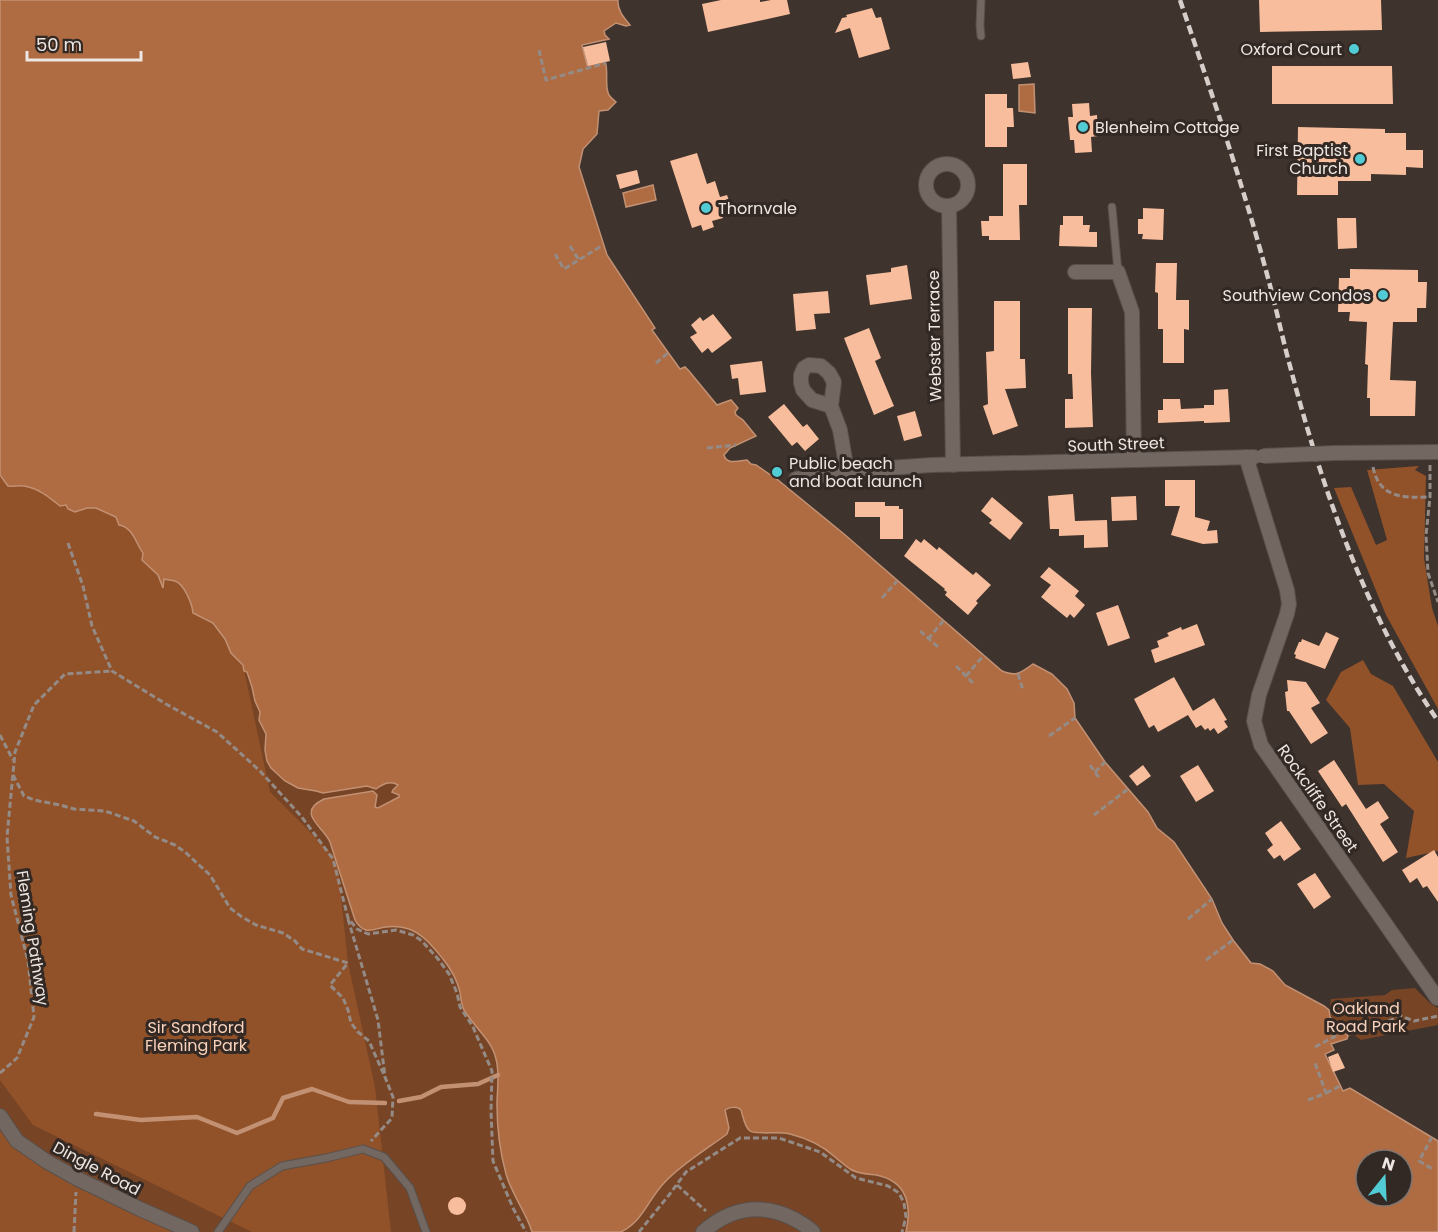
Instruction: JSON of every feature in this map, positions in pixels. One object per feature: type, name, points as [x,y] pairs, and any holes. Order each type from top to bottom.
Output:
[{"type":"street","name":"Webster Terrace","points":[[949,206],[953,465]]},
{"type":"street","points":[[1075,272],[1118,272],[1132,312],[1134,460]]},
{"type":"street","points":[[831,406],[840,430],[847,471]]},
{"type":"street","name":"South Street","points":[[796,479],[847,471],[953,465],[1435,452]]},
{"type":"street","name":"Rockcliffe Street","points":[[1246,457],[1287,590],[1289,604],[1259,695],[1254,721],[1261,745],[1437,998]]},
{"type":"street","name":"Dingle Road","points":[[0,1116],[17,1141],[46,1161],[76,1178],[192,1232]]},
{"type":"street","points":[[703,1232],[716,1221],[744,1210],[761,1208],[783,1213],[807,1226],[813,1232]]},
{"type":"lane","points":[[981,0],[981,36]]},
{"type":"lane","points":[[1112,207],[1118,272]]},
{"type":"lane","points":[[218,1232],[250,1185],[282,1166],[363,1149],[384,1157],[410,1188],[426,1232]]},
{"type":"path","points":[[539,50],[546,80],[606,63]]},
{"type":"path","points":[[555,254],[564,269],[603,245]]},
{"type":"path","points":[[570,246],[579,260]]},
{"type":"path","points":[[656,363],[668,352]]},
{"type":"path","points":[[707,448],[736,445]]},
{"type":"path","points":[[1435,452],[1426,535],[1428,573],[1438,602]]},
{"type":"path","points":[[1372,453],[1373,470],[1379,484],[1389,493],[1430,497]]},
{"type":"path","points":[[68,543],[83,586],[92,626],[112,671],[217,732],[260,771],[302,816],[333,859],[378,1020],[385,1077]]},
{"type":"path","points":[[882,598],[897,581]]},
{"type":"path","points":[[928,639],[944,620]]},
{"type":"path","points":[[920,631],[938,647]]},
{"type":"path","points":[[966,676],[984,655]]},
{"type":"path","points":[[956,666],[975,685]]},
{"type":"path","name":"Fleming Pathway","points":[[0,1073],[17,1058],[34,1017],[28,961],[11,895],[7,837],[15,752],[34,705],[65,674],[112,671]]},
{"type":"path","points":[[1018,674],[1023,690]]},
{"type":"path","points":[[1049,736],[1075,717]]},
{"type":"path","points":[[0,735],[14,761]]},
{"type":"path","points":[[1095,772],[1105,762]]},
{"type":"path","points":[[1090,765],[1100,779]]},
{"type":"path","points":[[13,775],[24,796],[33,800],[74,809],[105,811],[134,821],[155,837],[186,852],[210,875],[230,908],[242,917],[283,933],[302,949],[348,963],[330,985],[343,998],[351,1023],[369,1041],[393,1097],[392,1118],[363,1149]]},
{"type":"path","points":[[1094,815],[1128,789]]},
{"type":"path","points":[[1188,919],[1212,898]]},
{"type":"path","points":[[348,918],[357,929],[368,934],[396,930],[413,935],[438,958],[449,974],[460,1007],[473,1027],[492,1071],[491,1111],[494,1161],[513,1208],[526,1232]]},
{"type":"path","points":[[1206,960],[1233,940]]},
{"type":"path","points":[[1315,1047],[1358,1024],[1371,1028],[1401,1016],[1414,1021],[1438,1016]]},
{"type":"path","points":[[1315,1063],[1326,1093]]},
{"type":"path","points":[[1308,1100],[1340,1086]]},
{"type":"path","points":[[1432,1137],[1419,1161],[1434,1170]]},
{"type":"path","points":[[639,1232],[686,1172],[740,1138],[778,1138],[820,1152],[856,1179],[888,1186],[899,1193],[904,1203],[906,1217],[902,1232]]},
{"type":"path","points":[[74,1232],[76,1178]]},
{"type":"path","points":[[677,1185],[716,1221]]},
{"type":"green space","points":[[1419,466],[1415,470],[1426,476],[1424,558],[1432,608],[1438,626],[1438,709],[1386,615],[1334,488],[1351,487],[1376,545],[1387,540],[1367,470]]},
{"type":"green space","name":"Sir Sandford Fleming Park","points":[[0,475],[247,672],[260,712],[259,720],[266,734],[267,761],[285,781],[298,788],[323,793],[367,786],[376,789],[390,783],[399,785],[393,790],[394,794],[399,797],[378,808],[375,807],[377,795],[373,791],[324,799],[319,801],[310,812],[330,842],[359,927],[375,930],[397,926],[413,931],[428,942],[452,973],[464,1009],[489,1043],[496,1058],[498,1070],[498,1128],[506,1174],[532,1232],[0,1232]]},
{"type":"green space","name":"Sir Sandford Fleming Park","points":[[0,475],[8,486],[34,489],[60,506],[66,505],[68,509],[75,512],[96,508],[116,516],[121,525],[130,530],[143,554],[142,559],[158,575],[163,587],[164,579],[178,583],[189,599],[193,613],[213,623],[225,639],[231,653],[243,665],[270,792],[337,859],[348,963],[375,1087],[391,1232],[252,1232],[33,1125],[0,1080]]},
{"type":"green space","points":[[1363,660],[1371,674],[1393,686],[1438,762],[1438,851],[1406,858],[1414,811],[1384,784],[1358,785],[1350,728],[1326,700],[1341,672]]},
{"type":"green space","name":"Oakland Road Park","points":[[1415,988],[1438,1008],[1438,1025],[1361,1040],[1354,1035],[1348,1036],[1331,1016],[1331,999],[1385,995],[1392,990]]},
{"type":"green space","points":[[737,1107],[741,1110],[745,1124],[750,1131],[786,1133],[801,1138],[827,1151],[854,1171],[881,1177],[897,1185],[903,1191],[908,1205],[906,1232],[621,1232],[635,1222],[670,1176],[727,1134],[729,1128],[725,1110]]},
{"type":"green space","points":[[0,1124],[8,1136],[186,1232],[0,1232]]},
{"type":"shaded area","points":[[0,0],[618,0],[623,17],[630,25],[616,23],[604,31],[609,39],[582,45],[587,65],[605,61],[608,91],[616,102],[608,110],[599,111],[597,134],[583,149],[579,167],[607,255],[655,328],[652,330],[680,369],[685,367],[717,405],[731,400],[738,408],[736,415],[756,436],[730,448],[724,455],[725,458],[733,462],[747,460],[778,480],[1002,671],[1011,674],[1018,673],[1033,664],[1052,674],[1067,689],[1074,703],[1075,718],[1105,762],[1148,812],[1157,828],[1174,842],[1212,899],[1222,923],[1251,963],[1260,964],[1273,971],[1285,985],[1324,1006],[1329,1010],[1330,1017],[1348,1036],[1347,1039],[1331,1044],[1334,1050],[1325,1054],[1343,1091],[1350,1088],[1438,1141],[1438,1232],[906,1232],[907,1204],[901,1189],[895,1183],[876,1175],[853,1171],[825,1149],[802,1138],[786,1133],[750,1131],[745,1124],[741,1110],[733,1107],[725,1110],[729,1128],[727,1134],[670,1176],[635,1222],[621,1232],[532,1232],[509,1182],[502,1157],[497,1105],[498,1076],[494,1052],[464,1010],[459,988],[446,963],[424,938],[406,928],[386,927],[365,930],[358,925],[330,842],[311,815],[316,804],[324,799],[373,791],[377,795],[375,807],[378,808],[399,797],[392,792],[398,785],[389,783],[376,789],[367,786],[323,793],[298,788],[285,781],[267,761],[266,734],[259,720],[260,712],[243,665],[231,653],[225,639],[213,623],[193,613],[189,599],[178,583],[164,579],[163,588],[158,575],[142,560],[143,553],[128,529],[119,525],[116,517],[96,508],[75,512],[68,509],[66,505],[60,506],[34,489],[8,486],[0,475]]},
{"type":"shaded area","points":[[1034,84],[1035,113],[1019,111],[1019,85]]},
{"type":"shaded area","points":[[653,185],[656,200],[626,207],[623,193]]},
{"type":"building","points":[[721,0],[760,0],[760,2],[787,0],[790,14],[708,32],[702,4]]},
{"type":"building","points":[[1259,0],[1381,0],[1382,30],[1260,32]]},
{"type":"building","points":[[872,8],[876,18],[881,17],[890,49],[859,58],[850,28],[835,33],[842,18],[847,17],[846,15]]},
{"type":"building","points":[[606,42],[610,61],[588,66],[583,47]]},
{"type":"building","points":[[1028,62],[1031,77],[1013,79],[1011,64]]},
{"type":"building","points":[[1272,66],[1392,66],[1393,104],[1272,104]]},
{"type":"building","points":[[985,94],[1007,94],[1007,108],[1013,108],[1014,127],[1007,127],[1007,147],[985,147]]},
{"type":"building","name":"Blenheim Cottage","points":[[1089,103],[1090,116],[1097,115],[1098,136],[1091,137],[1092,152],[1075,153],[1074,140],[1070,140],[1068,117],[1073,117],[1072,104]]},
{"type":"building","name":"First Baptist Church","points":[[1298,127],[1385,129],[1385,133],[1406,133],[1406,150],[1423,150],[1423,168],[1406,167],[1406,175],[1371,174],[1371,181],[1338,181],[1338,195],[1297,195]]},
{"type":"building","name":"Thornvale","points":[[697,153],[707,184],[715,181],[720,197],[727,195],[731,206],[720,209],[723,218],[712,221],[714,227],[703,231],[701,225],[692,228],[670,161]]},
{"type":"building","points":[[1003,164],[1027,164],[1027,205],[1019,205],[1020,240],[989,240],[989,236],[982,236],[981,221],[989,221],[989,216],[1003,216]]},
{"type":"building","points":[[637,170],[640,183],[620,189],[616,175]]},
{"type":"building","points":[[1143,208],[1164,209],[1163,240],[1142,239],[1143,234],[1138,234],[1138,219],[1143,219]]},
{"type":"building","points":[[1063,216],[1083,216],[1083,225],[1090,225],[1089,232],[1097,232],[1097,247],[1059,246]]},
{"type":"building","points":[[1337,218],[1356,218],[1357,248],[1338,249]]},
{"type":"building","points":[[1156,263],[1177,263],[1176,300],[1189,300],[1189,330],[1184,329],[1184,363],[1163,363],[1163,329],[1158,329],[1158,293],[1155,292]]},
{"type":"building","points":[[907,265],[912,299],[870,305],[866,275],[891,272],[891,268]]},
{"type":"building","points":[[1350,269],[1418,270],[1418,282],[1427,282],[1426,308],[1417,308],[1417,322],[1393,322],[1390,380],[1416,381],[1415,416],[1370,416],[1370,398],[1367,398],[1368,365],[1365,364],[1367,322],[1349,321],[1350,312],[1338,312],[1339,278],[1350,278]]},
{"type":"building","points":[[828,291],[830,313],[814,314],[816,329],[796,331],[793,294]]},
{"type":"building","points":[[994,301],[1020,301],[1020,359],[1025,359],[1026,388],[1005,389],[1018,426],[993,435],[983,406],[988,404],[986,352],[994,351]]},
{"type":"building","points":[[1068,308],[1092,308],[1093,427],[1065,428],[1065,399],[1073,399],[1072,374],[1068,374]]},
{"type":"building","points":[[713,314],[732,338],[712,353],[708,348],[702,353],[690,337],[697,333],[691,325],[700,317],[703,321]]},
{"type":"building","points":[[869,328],[881,358],[875,361],[894,406],[874,415],[844,338]]},
{"type":"building","points":[[762,361],[766,392],[740,395],[738,378],[732,379],[730,365]]},
{"type":"building","points":[[1228,389],[1230,422],[1158,423],[1158,410],[1163,410],[1163,399],[1180,399],[1181,409],[1204,408],[1204,405],[1214,405],[1214,390]]},
{"type":"building","points":[[784,404],[803,427],[807,424],[819,439],[805,451],[797,442],[792,446],[768,417]]},
{"type":"building","points":[[915,411],[922,436],[904,441],[897,416]]},
{"type":"building","points":[[1165,480],[1195,480],[1195,517],[1210,521],[1207,531],[1217,530],[1218,543],[1203,544],[1171,535],[1180,506],[1165,506]]},
{"type":"building","points":[[1073,494],[1075,521],[1107,520],[1108,547],[1084,548],[1084,535],[1059,536],[1059,529],[1050,529],[1048,496]]},
{"type":"building","points":[[1136,496],[1137,520],[1112,521],[1111,497]]},
{"type":"building","points":[[992,497],[1023,523],[1010,540],[989,523],[992,520],[981,511]]},
{"type":"building","points":[[855,502],[885,502],[885,506],[899,506],[899,509],[903,509],[903,539],[880,539],[880,517],[855,517]]},
{"type":"building","points":[[916,539],[921,543],[924,539],[937,550],[939,547],[973,575],[976,572],[991,585],[976,601],[978,603],[968,615],[945,595],[947,592],[945,589],[904,556]]},
{"type":"building","points":[[1049,567],[1079,591],[1075,596],[1085,605],[1074,618],[1070,614],[1067,618],[1041,597],[1051,585],[1040,577]]},
{"type":"building","points":[[1118,605],[1130,638],[1108,646],[1096,613]]},
{"type":"building","points":[[1197,624],[1205,645],[1155,663],[1151,650],[1159,647],[1157,641],[1169,636],[1167,633],[1181,627],[1182,630]]},
{"type":"building","points":[[1326,632],[1339,638],[1325,669],[1295,658],[1294,654],[1302,639],[1319,646]]},
{"type":"building","points":[[1174,677],[1193,711],[1214,698],[1227,720],[1224,721],[1228,727],[1218,734],[1214,728],[1210,731],[1208,728],[1205,730],[1201,725],[1196,728],[1188,715],[1158,732],[1154,725],[1149,728],[1134,699]]},
{"type":"building","points":[[1287,680],[1306,682],[1320,703],[1311,708],[1328,733],[1311,744],[1287,711],[1285,692],[1288,691]]},
{"type":"building","points":[[1334,760],[1366,809],[1378,801],[1389,818],[1380,824],[1398,852],[1383,862],[1346,804],[1342,807],[1318,771]]},
{"type":"building","points":[[1143,765],[1151,776],[1137,786],[1129,776]]},
{"type":"building","points":[[1198,765],[1214,791],[1196,802],[1180,776]]},
{"type":"building","points":[[1281,821],[1301,849],[1284,861],[1280,855],[1274,859],[1267,850],[1273,845],[1265,833]]},
{"type":"building","points":[[1434,850],[1438,857],[1438,902],[1427,886],[1423,888],[1417,878],[1410,883],[1402,870]]},
{"type":"building","points":[[1315,873],[1331,897],[1314,909],[1297,884]]},
{"type":"building","points":[[1338,1053],[1345,1068],[1333,1072],[1328,1057]]},
{"type":"building","points":[[457,1197],[463,1200],[466,1206],[463,1212],[457,1215],[451,1212],[448,1206],[451,1200]]},
{"type":"waterway","points":[[399,1101],[421,1097],[441,1087],[478,1084],[498,1075]]},
{"type":"waterway","points":[[96,1114],[141,1120],[197,1117],[237,1133],[273,1118],[283,1098],[312,1089],[349,1102],[385,1103]]},
{"type":"railway","points":[[1180,0],[1248,208],[1316,458],[1332,505],[1368,595],[1389,639],[1412,681],[1438,721]]},
{"type":"place","name":"Oxford Court","points":[[1354,49]]},
{"type":"place","name":"Blenheim Cottage","points":[[1083,127]]},
{"type":"place","name":"First Baptist Church","points":[[1360,159]]},
{"type":"place","name":"Thornvale","points":[[706,208]]},
{"type":"place","name":"Southview Condos","points":[[1383,295]]},
{"type":"place","name":"Public beach and boat launch","points":[[777,472]]}]
